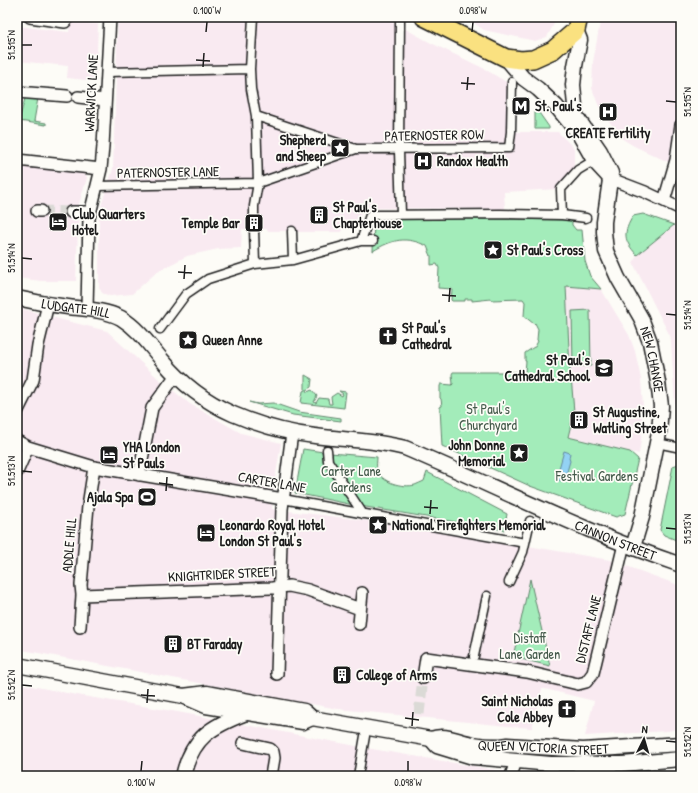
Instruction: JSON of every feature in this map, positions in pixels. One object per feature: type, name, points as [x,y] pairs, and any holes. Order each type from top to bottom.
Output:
[{"type":"main road","points":[[424,17],[506,58],[521,60],[543,55],[553,50],[578,24]]},
{"type":"street","points":[[30,17],[65,22],[69,17]]},
{"type":"street","name":"WARWICK LANE","points":[[87,309],[88,231],[90,212],[101,169],[104,146],[106,72],[110,17]]},
{"type":"street","points":[[253,17],[250,69],[251,89],[256,116],[258,183],[254,206],[254,218]]},
{"type":"street","points":[[400,20],[399,149],[401,214]]},
{"type":"street","points":[[578,24],[580,40],[573,86],[576,116],[609,167],[611,179]]},
{"type":"street","points":[[506,58],[514,70],[556,106],[579,134],[595,162],[611,179],[681,209]]},
{"type":"street","points":[[106,72],[250,69]]},
{"type":"street","name":"PATERNOSTER ROW","points":[[358,149],[509,148],[511,132],[512,82]]},
{"type":"street","points":[[17,92],[105,100]]},
{"type":"street","points":[[256,116],[358,149]]},
{"type":"street","points":[[664,201],[676,160],[681,125]]},
{"type":"street","name":"PATERNOSTER LANE","points":[[96,186],[258,183],[358,149]]},
{"type":"street","points":[[17,160],[101,169]]},
{"type":"street","points":[[562,215],[561,189],[578,170],[588,164]]},
{"type":"street","name":"NEW CHANGE","points":[[611,179],[605,208],[604,241],[610,261],[641,318],[652,347],[661,406],[657,444],[642,517],[628,546]]},
{"type":"street","points":[[71,212],[90,212]]},
{"type":"street","points":[[361,242],[370,215],[562,215],[586,218]]},
{"type":"street","points":[[254,229],[255,264]]},
{"type":"street","points":[[292,231],[293,260]]},
{"type":"street","points":[[160,329],[186,294],[208,279],[255,264],[293,260],[361,242],[373,241]]},
{"type":"street","name":"LUDGATE HILL","points":[[17,298],[112,314],[131,326],[148,342],[176,375]]},
{"type":"street","points":[[17,412],[32,380],[38,345],[48,304]]},
{"type":"street","points":[[138,475],[152,408],[176,375],[204,398],[232,414],[265,426],[292,433],[283,499],[277,674]]},
{"type":"street","name":"CANNON STREET","points":[[292,433],[378,442],[405,448],[550,514],[628,546],[681,565]]},
{"type":"street","name":"CARTER LANE","points":[[17,441],[28,447],[94,467],[283,499],[525,543]]},
{"type":"street","points":[[657,444],[681,448]]},
{"type":"street","points":[[17,472],[28,447]]},
{"type":"street","points":[[327,450],[328,461],[363,514]]},
{"type":"street","name":"ADDLE HILL","points":[[80,627],[82,595],[81,585],[88,506],[94,467]]},
{"type":"street","points":[[509,582],[523,552],[530,521]]},
{"type":"street","name":"DISTAFF LANE","points":[[423,678],[426,658],[527,672],[578,684],[586,682],[593,673],[628,546]]},
{"type":"street","name":"KNIGHTRIDER STREET","points":[[82,595],[289,586],[308,590],[360,609]]},
{"type":"street","points":[[359,624],[362,593]]},
{"type":"street","points":[[474,656],[487,596]]},
{"type":"street","name":"QUEEN VICTORIA STREET","points":[[17,665],[183,696],[206,706],[302,722],[312,718]]},
{"type":"street","name":"QUEEN VICTORIA STREET","points":[[183,696],[207,693],[304,711],[312,718],[431,739],[438,736],[457,739],[472,744],[497,747],[507,745],[583,750],[619,749],[681,744]]},
{"type":"street","points":[[183,776],[187,760],[192,749],[201,738],[224,722],[247,713]]},
{"type":"street","points":[[358,776],[364,736]]},
{"type":"street","name":"QUEEN VICTORIA STREET","points":[[431,739],[437,746],[473,756],[551,764],[622,764],[681,759]]},
{"type":"street","points":[[243,743],[270,749],[273,752],[271,776]]},
{"type":"street","points":[[511,776],[516,761]]},
{"type":"shaded area","points":[[118,17],[384,17],[431,43],[483,68],[508,83],[508,132],[558,132],[574,148],[574,170],[559,189],[504,192],[505,209],[361,208],[360,220],[357,223],[342,224],[342,232],[297,232],[267,231],[267,229],[242,229],[241,248],[218,249],[187,256],[158,271],[132,294],[110,296],[102,293],[99,287],[99,217],[113,169]]},
{"type":"shaded area","points":[[465,17],[555,17],[554,24],[547,37],[535,41],[484,30]]},
{"type":"shaded area","points":[[601,17],[681,17],[681,168],[624,140],[604,115],[597,102],[592,88],[593,62]]},
{"type":"shaded area","points":[[70,22],[98,24],[96,81],[67,78],[68,66],[17,61],[17,26],[69,32]]},
{"type":"shaded area","name":"Club Quarters Hotel","points":[[17,164],[83,173],[86,175],[87,178],[79,204],[76,281],[41,281],[17,278]]},
{"type":"shaded area","points":[[674,225],[681,227],[681,438],[677,438],[671,341],[669,334],[633,263],[637,255]]},
{"type":"shaded area","name":"St Paul's Cathedral School","points":[[566,285],[601,289],[629,335],[635,351],[641,379],[643,407],[639,454],[567,437],[574,412],[570,371]]},
{"type":"shaded area","points":[[17,307],[107,331],[161,381],[190,404],[241,433],[281,443],[272,509],[411,526],[610,560],[681,586],[681,728],[668,731],[585,736],[594,701],[545,689],[542,689],[532,728],[338,709],[17,649]]},
{"type":"shaded area","points":[[17,683],[372,749],[502,771],[583,773],[641,772],[640,776],[17,776]]},
{"type":"green space","points":[[25,98],[38,98],[34,121],[46,123],[46,125],[19,121]]},
{"type":"green space","points":[[537,110],[549,129],[535,129],[535,111]]},
{"type":"green space","points":[[643,214],[674,225],[637,255],[627,241],[626,232],[633,216]]},
{"type":"green space","name":"St Paul's Churchyard","points":[[374,219],[572,220],[572,225],[576,230],[582,230],[585,261],[590,276],[601,289],[566,286],[570,370],[574,412],[568,437],[630,452],[638,459],[625,514],[616,517],[530,486],[442,446],[440,407],[442,406],[440,398],[441,384],[453,384],[453,372],[525,372],[525,353],[535,347],[538,341],[538,329],[535,323],[534,324],[524,316],[525,302],[523,299],[491,299],[472,301],[472,299],[465,299],[465,301],[452,301],[452,289],[438,288],[439,268],[437,264],[431,265],[431,256],[427,246],[413,241],[400,240],[387,244],[373,251]]},
{"type":"green space","points":[[590,310],[591,366],[573,366],[572,311]]},
{"type":"green space","points":[[305,375],[312,379],[311,387],[306,390],[307,392],[312,390],[317,396],[314,402],[316,403],[319,398],[328,399],[329,404],[332,404],[331,397],[337,393],[342,396],[343,394],[339,391],[346,392],[344,408],[301,403],[303,391],[305,390]]},
{"type":"green space","points":[[249,402],[258,404],[273,403],[299,412],[341,418],[341,421],[293,415]]},
{"type":"green space","name":"Carter Lane Gardens","points":[[303,449],[377,457],[377,468],[379,474],[387,481],[399,485],[410,486],[424,481],[427,472],[507,514],[504,530],[354,505],[295,493]]},
{"type":"green space","points":[[681,463],[681,542],[664,535],[660,530],[673,466]]},
{"type":"green space","name":"Distaff Lane Garden","points":[[530,579],[550,666],[513,657]]},
{"type":"water","points":[[564,451],[570,453],[570,461],[566,475],[563,477],[562,481],[556,479]]},
{"type":"tunnel","points":[[41,211],[71,212]]},
{"type":"tunnel","points":[[419,714],[423,678]]},
{"type":"place","name":"St. Paul's","points":[[521,106]]},
{"type":"place","name":"CREATE Fertility","points":[[608,112]]},
{"type":"place","name":"Shepherd and Sheep","points":[[340,148]]},
{"type":"place","name":"Randox Health","points":[[423,161]]},
{"type":"place","name":"St Paul's Chapterhouse","points":[[319,215]]},
{"type":"place","name":"Club Quarters Hotel","points":[[58,222]]},
{"type":"place","name":"Temple Bar","points":[[254,223]]},
{"type":"place","name":"St Paul's Cross","points":[[493,250]]},
{"type":"place","name":"St Paul's Cathedral","points":[[388,336]]},
{"type":"place","name":"Queen Anne","points":[[188,340]]},
{"type":"place","name":"St Paul's Cathedral School","points":[[604,368]]},
{"type":"place","name":"St Augustine, Watling Street","points":[[579,420]]},
{"type":"place","name":"John Donne Memorial","points":[[519,453]]},
{"type":"place","name":"YHA London St Pauls","points":[[109,455]]},
{"type":"place","name":"Ajala Spa","points":[[147,497]]},
{"type":"place","name":"National Firefighters Memorial","points":[[378,525]]},
{"type":"place","name":"Leonardo Royal Hotel London St Paul's","points":[[206,533]]},
{"type":"place","name":"BT Faraday","points":[[173,644]]},
{"type":"place","name":"College of Arms","points":[[342,675]]},
{"type":"place","name":"Saint Nicholas Cole Abbey","points":[[567,709]]},
{"type":"park label","name":"Festival Gardens","points":[[597,476]]}]
